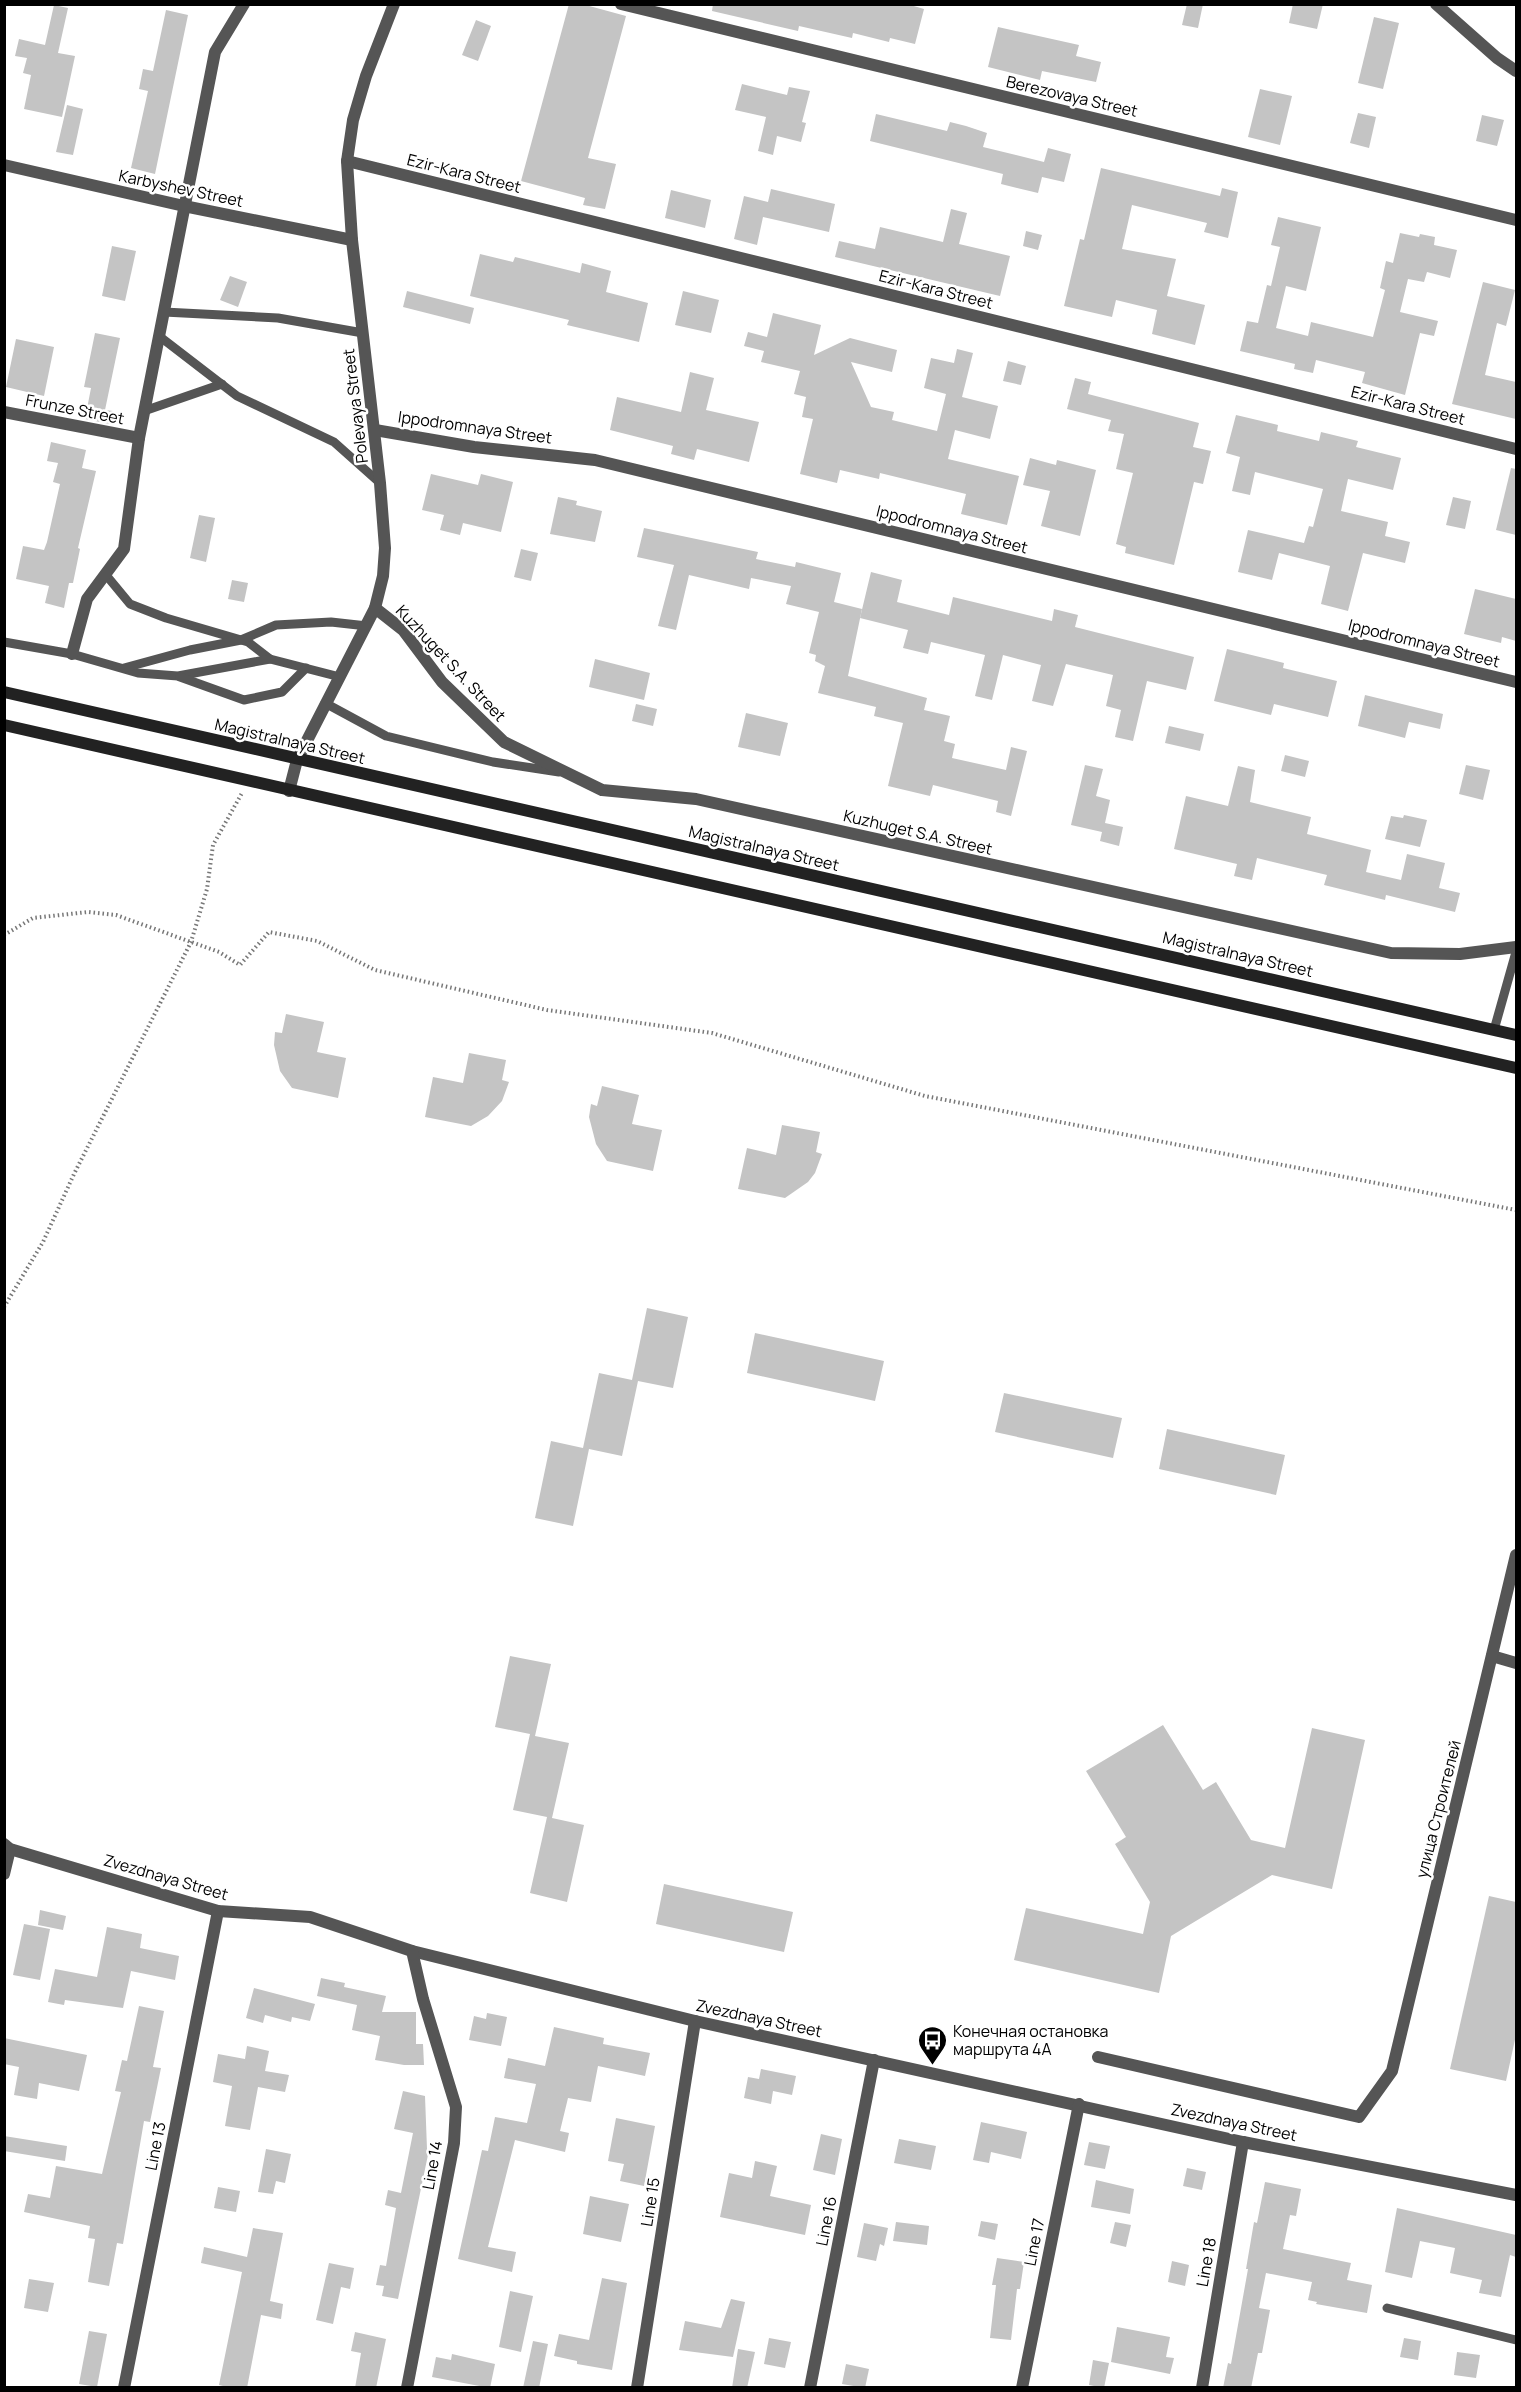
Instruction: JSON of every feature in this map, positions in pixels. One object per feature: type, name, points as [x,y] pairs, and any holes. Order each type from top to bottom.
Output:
[{"type":"main road","name":"Magistralnaya Street","points":[[4,692],[1516,1035]]},
{"type":"main road","points":[[4,725],[1516,1068]]},
{"type":"street","points":[[72,654],[87,599],[124,549],[139,438],[215,52],[244,4]]},
{"type":"street","name":"Polevaya Street","points":[[289,791],[297,760],[375,608],[385,548],[375,430],[352,240],[347,161],[353,120],[366,76],[394,4]]},
{"type":"street","name":"Berezovaya Street","points":[[621,4],[1516,220]]},
{"type":"street","points":[[1436,4],[1497,58],[1516,71]]},
{"type":"street","name":"Ezir-Kara Street","points":[[347,161],[1516,449]]},
{"type":"street","name":"Karbyshev Street","points":[[4,165],[184,206],[352,240]]},
{"type":"street","name":"Frunze Street","points":[[4,412],[139,438]]},
{"type":"street","name":"Ippodromnaya Street","points":[[375,430],[474,447],[594,460],[1516,682]]},
{"type":"street","name":"Kuzhuget S.A. Street","points":[[375,608],[403,630],[442,682],[504,742],[602,790],[696,799],[1391,953],[1460,954],[1516,946]]},
{"type":"street","name":"улица Строителей","points":[[1098,2057],[1359,2117],[1392,2071],[1516,1555]]},
{"type":"street","points":[[1492,1656],[1516,1663]]},
{"type":"street","points":[[4,1874],[6,1847]]},
{"type":"street","name":"Zvezdnaya Street","points":[[6,1847],[218,1911],[310,1917],[412,1951],[695,2021],[1243,2142],[1516,2195]]},
{"type":"street","name":"Line 13","points":[[124,2388],[218,1911]]},
{"type":"street","name":"Line 14","points":[[407,2388],[454,2143],[456,2107],[423,1999],[412,1951]]},
{"type":"street","name":"Line 15","points":[[638,2388],[695,2021]]},
{"type":"street","name":"Line 16","points":[[810,2388],[874,2060]]},
{"type":"street","name":"Line 17","points":[[1022,2388],[1079,2104]]},
{"type":"street","name":"Line 18","points":[[1202,2388],[1243,2142]]},
{"type":"lane","points":[[164,312],[278,318],[363,333]]},
{"type":"lane","points":[[159,336],[237,396],[334,442],[380,483]]},
{"type":"lane","points":[[144,411],[222,384]]},
{"type":"lane","points":[[106,575],[130,604],[166,618],[241,640],[270,659],[340,677]]},
{"type":"lane","points":[[122,668],[190,650],[241,640],[276,625],[331,622],[367,626]]},
{"type":"lane","points":[[4,642],[72,654],[138,673],[178,676],[270,659]]},
{"type":"lane","points":[[178,676],[244,700],[282,692],[306,668]]},
{"type":"lane","points":[[325,703],[386,736],[493,762],[568,773]]},
{"type":"lane","points":[[1494,1030],[1516,951]]},
{"type":"lane","points":[[1388,2308],[1516,2340]]},
{"type":"path","points":[[4,1307],[43,1242],[74,1174],[191,942],[207,889],[213,845],[248,781]]},
{"type":"path","points":[[4,935],[33,918],[88,912],[116,915],[219,952],[240,965],[269,932],[317,941],[375,970],[547,1010],[712,1033],[926,1096],[1516,1210]]},
{"type":"building","points":[[569,4],[582,4],[626,16],[588,158],[616,164],[605,209],[583,205],[585,198],[521,181]]},
{"type":"building","points":[[713,4],[907,4],[924,9],[915,44],[890,38],[889,42],[853,33],[852,38],[799,26],[798,31],[712,11]]},
{"type":"building","points":[[1187,4],[1203,4],[1198,28],[1182,25]]},
{"type":"building","points":[[1293,4],[1323,4],[1317,29],[1289,23]]},
{"type":"building","points":[[54,5],[68,8],[58,53],[75,56],[62,117],[24,109],[31,75],[23,73],[27,58],[15,56],[19,39],[45,45]]},
{"type":"building","points":[[166,10],[188,15],[155,174],[131,168],[148,91],[139,89],[143,69],[153,71]]},
{"type":"building","points":[[1374,17],[1399,23],[1383,89],[1358,83]]},
{"type":"building","points":[[476,20],[491,26],[478,61],[462,55]]},
{"type":"building","points":[[998,27],[1079,45],[1076,56],[1101,62],[1096,82],[1042,71],[1040,80],[988,67]]},
{"type":"building","points":[[742,84],[787,95],[789,87],[810,91],[802,122],[806,123],[801,142],[777,136],[773,155],[758,151],[766,117],[735,110]]},
{"type":"building","points":[[1260,89],[1292,96],[1280,145],[1248,137]]},
{"type":"building","points":[[67,105],[83,109],[73,155],[56,152]]},
{"type":"building","points":[[1358,113],[1376,117],[1369,148],[1350,143]]},
{"type":"building","points":[[876,114],[947,131],[950,122],[966,126],[987,133],[983,147],[1044,162],[1048,148],[1071,154],[1064,182],[1042,177],[1038,193],[1001,184],[1003,174],[870,141]]},
{"type":"building","points":[[1482,115],[1504,120],[1497,146],[1476,141]]},
{"type":"building","points":[[1101,168],[1220,196],[1222,188],[1238,192],[1228,238],[1204,232],[1207,223],[1132,205],[1122,249],[1176,259],[1167,296],[1205,305],[1195,345],[1152,334],[1157,310],[1116,300],[1112,317],[1064,306],[1080,239],[1084,240]]},
{"type":"building","points":[[771,189],[835,204],[829,232],[763,217],[757,245],[734,239],[744,196],[768,202]]},
{"type":"building","points":[[671,190],[711,200],[705,228],[665,218]]},
{"type":"building","points":[[951,209],[967,213],[959,244],[1010,256],[1000,296],[835,257],[839,241],[875,249],[880,227],[943,242]]},
{"type":"building","points":[[1278,217],[1321,227],[1306,291],[1286,286],[1276,328],[1308,336],[1311,322],[1373,337],[1385,290],[1380,288],[1386,261],[1393,263],[1400,233],[1419,237],[1420,234],[1435,237],[1434,245],[1457,250],[1450,278],[1427,272],[1424,282],[1408,279],[1400,312],[1438,321],[1434,336],[1420,333],[1405,395],[1362,383],[1365,372],[1316,360],[1313,373],[1294,369],[1295,364],[1240,351],[1247,321],[1258,323],[1267,285],[1271,286],[1280,247],[1271,245]]},
{"type":"building","points":[[1026,231],[1042,235],[1038,250],[1023,246]]},
{"type":"building","points":[[112,246],[136,251],[125,301],[102,296]]},
{"type":"building","points":[[480,254],[513,262],[515,257],[580,273],[582,263],[611,271],[606,292],[648,303],[639,342],[567,325],[569,320],[470,296]]},
{"type":"building","points":[[230,276],[247,282],[238,307],[220,300]]},
{"type":"building","points":[[1483,282],[1515,290],[1506,326],[1497,323],[1485,375],[1516,382],[1516,419],[1452,404]]},
{"type":"building","points":[[407,291],[474,308],[470,324],[403,307]]},
{"type":"building","points":[[683,291],[719,300],[711,333],[675,325]]},
{"type":"building","points":[[773,313],[821,325],[814,355],[850,338],[897,350],[892,372],[851,362],[871,407],[894,412],[892,420],[937,431],[946,394],[924,388],[931,358],[954,363],[957,349],[973,353],[962,397],[998,406],[990,439],[955,430],[948,459],[1019,476],[1007,525],[961,514],[966,494],[880,473],[879,479],[840,470],[837,483],[800,474],[813,419],[802,417],[806,397],[794,394],[800,371],[761,362],[764,351],[744,346],[748,332],[767,337]]},
{"type":"building","points":[[95,333],[120,338],[105,410],[113,411],[110,424],[85,419],[91,388],[84,387]]},
{"type":"building","points":[[16,339],[54,347],[44,396],[6,387]]},
{"type":"building","points":[[1008,361],[1026,366],[1021,385],[1003,381]]},
{"type":"building","points":[[690,372],[714,378],[706,410],[759,422],[749,462],[697,449],[694,460],[671,454],[673,446],[610,430],[617,397],[681,412]]},
{"type":"building","points":[[1075,378],[1091,382],[1088,394],[1199,423],[1193,447],[1211,451],[1203,484],[1194,482],[1174,565],[1125,553],[1126,547],[1116,544],[1133,473],[1116,469],[1124,434],[1108,431],[1111,420],[1067,409]]},
{"type":"building","points":[[1236,415],[1278,425],[1277,431],[1319,441],[1321,432],[1358,441],[1356,447],[1401,458],[1393,490],[1348,479],[1341,511],[1388,522],[1385,536],[1410,542],[1405,563],[1363,553],[1348,611],[1321,604],[1330,566],[1279,553],[1272,580],[1238,572],[1248,530],[1304,543],[1309,526],[1313,527],[1323,489],[1255,472],[1250,495],[1232,491],[1240,457],[1226,453]]},
{"type":"building","points":[[51,442],[86,450],[82,468],[96,471],[78,548],[80,549],[73,583],[69,583],[64,608],[45,603],[49,586],[16,579],[23,546],[44,550],[47,542],[60,484],[53,482],[58,463],[47,461]]},
{"type":"building","points":[[1030,458],[1056,465],[1057,460],[1096,470],[1080,536],[1041,526],[1050,491],[1023,485]]},
{"type":"building","points":[[1511,468],[1516,469],[1516,535],[1496,530]]},
{"type":"building","points":[[431,474],[478,485],[481,474],[513,482],[501,532],[463,523],[460,535],[440,530],[444,515],[422,510]]},
{"type":"building","points":[[558,497],[577,501],[576,505],[602,511],[595,542],[550,534]]},
{"type":"building","points":[[1453,497],[1471,501],[1465,529],[1446,525]]},
{"type":"building","points":[[199,515],[215,518],[206,562],[190,558]]},
{"type":"building","points":[[644,528],[758,552],[756,559],[795,567],[796,562],[841,573],[834,602],[862,609],[848,676],[927,698],[924,710],[950,716],[944,741],[955,744],[952,758],[1006,770],[1011,747],[1027,751],[1011,816],[996,812],[998,801],[933,785],[930,796],[888,786],[903,723],[874,716],[876,707],[818,693],[825,666],[815,661],[816,655],[809,653],[819,612],[786,604],[791,586],[751,578],[749,589],[689,575],[676,630],[658,626],[674,565],[637,557]]},
{"type":"building","points":[[521,549],[538,553],[531,581],[514,577]]},
{"type":"building","points":[[871,572],[902,580],[897,602],[949,615],[953,597],[1052,621],[1054,609],[1078,615],[1075,627],[1194,657],[1186,690],[1147,681],[1133,741],[1115,737],[1121,710],[1106,706],[1113,675],[1066,664],[1053,706],[1032,701],[1041,665],[1003,655],[992,700],[975,696],[985,655],[931,642],[928,654],[903,648],[908,630],[860,618]]},
{"type":"building","points":[[232,580],[248,583],[244,602],[228,599]]},
{"type":"building","points":[[1475,589],[1516,599],[1516,641],[1502,637],[1501,643],[1464,634]]},
{"type":"building","points":[[1227,649],[1284,663],[1283,668],[1337,681],[1328,717],[1274,704],[1271,715],[1214,701]]},
{"type":"building","points":[[595,659],[650,673],[644,700],[589,687]]},
{"type":"building","points":[[1365,695],[1443,714],[1440,729],[1409,722],[1405,738],[1358,726]]},
{"type":"building","points":[[636,704],[657,709],[653,726],[632,721]]},
{"type":"building","points":[[746,713],[788,723],[780,756],[738,747]]},
{"type":"building","points":[[1169,726],[1204,734],[1200,751],[1165,743]]},
{"type":"building","points":[[1285,755],[1309,761],[1305,777],[1281,771]]},
{"type":"building","points":[[1085,765],[1103,769],[1096,796],[1110,800],[1105,823],[1123,827],[1119,846],[1100,841],[1102,832],[1071,825]]},
{"type":"building","points":[[1466,765],[1490,770],[1483,800],[1459,794]]},
{"type":"building","points":[[1238,766],[1255,770],[1250,802],[1311,817],[1307,834],[1371,850],[1366,872],[1401,880],[1407,854],[1445,863],[1439,888],[1460,893],[1455,912],[1386,895],[1385,900],[1324,885],[1327,875],[1257,858],[1252,880],[1234,876],[1237,864],[1174,849],[1186,796],[1228,806]]},
{"type":"building","points":[[1404,815],[1427,820],[1420,847],[1385,839],[1391,816],[1403,818]]},
{"type":"building","points":[[286,1014],[324,1022],[317,1052],[346,1058],[338,1098],[292,1088],[280,1071],[274,1045],[275,1032],[282,1033]]},
{"type":"building","points":[[469,1053],[506,1060],[502,1080],[509,1082],[502,1101],[488,1116],[471,1126],[425,1117],[433,1077],[463,1083]]},
{"type":"building","points":[[602,1086],[639,1095],[632,1124],[662,1130],[653,1171],[607,1161],[596,1144],[589,1117],[591,1104],[597,1106]]},
{"type":"building","points":[[782,1125],[820,1132],[816,1152],[822,1154],[815,1173],[808,1182],[785,1198],[738,1189],[747,1148],[776,1155]]},
{"type":"building","points":[[647,1308],[688,1317],[673,1388],[638,1381],[622,1456],[589,1449],[573,1526],[535,1518],[551,1441],[583,1448],[599,1373],[632,1380]]},
{"type":"building","points":[[755,1333],[884,1361],[875,1401],[747,1373]]},
{"type":"building","points":[[1004,1393],[1122,1418],[1113,1458],[995,1432]]},
{"type":"building","points":[[1167,1429],[1285,1455],[1276,1495],[1159,1469]]},
{"type":"building","points":[[510,1656],[551,1664],[535,1736],[569,1743],[552,1818],[584,1825],[567,1902],[530,1893],[547,1817],[513,1810],[530,1734],[495,1727]]},
{"type":"building","points":[[1163,1725],[1203,1790],[1216,1782],[1251,1840],[1285,1848],[1312,1728],[1365,1740],[1332,1889],[1272,1875],[1171,1936],[1159,1993],[1014,1960],[1026,1908],[1143,1934],[1150,1902],[1115,1844],[1126,1837],[1086,1771]]},
{"type":"building","points":[[664,1884],[793,1912],[784,1952],[656,1924]]},
{"type":"building","points":[[1489,1896],[1516,1902],[1516,2035],[1506,2081],[1450,2069]]},
{"type":"building","points":[[40,1910],[66,1916],[63,1930],[38,1925]]},
{"type":"building","points":[[24,1924],[50,1929],[40,1980],[13,1975]]},
{"type":"building","points":[[107,1927],[142,1934],[140,1948],[179,1956],[175,1980],[131,1971],[123,2008],[65,2000],[64,2005],[48,2002],[55,1969],[97,1977]]},
{"type":"building","points":[[321,1978],[345,1983],[344,1987],[386,1996],[382,2012],[416,2012],[416,2044],[423,2044],[424,2065],[404,2065],[375,2060],[380,2036],[352,2030],[357,2005],[317,1996]]},
{"type":"building","points":[[254,1988],[315,2004],[310,2021],[292,2017],[291,2022],[265,2015],[263,2023],[246,2018]]},
{"type":"building","points":[[139,2006],[164,2011],[153,2067],[161,2068],[150,2122],[144,2121],[123,2244],[117,2243],[109,2286],[88,2282],[95,2239],[88,2238],[90,2226],[24,2212],[28,2194],[50,2198],[56,2166],[102,2174],[121,2092],[115,2091],[122,2060],[127,2061]]},
{"type":"building","points":[[487,2013],[507,2017],[501,2046],[469,2040],[474,2016],[486,2019]]},
{"type":"building","points":[[554,2027],[604,2038],[603,2044],[650,2053],[645,2076],[598,2066],[591,2102],[568,2098],[560,2131],[569,2133],[565,2152],[515,2140],[488,2247],[516,2252],[512,2272],[458,2259],[482,2150],[488,2151],[495,2117],[527,2123],[536,2084],[504,2078],[508,2058],[545,2066]]},
{"type":"building","points":[[4,2038],[87,2055],[79,2091],[39,2083],[37,2099],[14,2095],[19,2067],[4,2064]]},
{"type":"building","points":[[247,2046],[269,2051],[265,2071],[289,2075],[285,2092],[258,2087],[250,2130],[225,2126],[232,2086],[213,2082],[218,2054],[245,2059]]},
{"type":"building","points":[[761,2069],[796,2076],[792,2095],[773,2091],[771,2104],[744,2098],[748,2077],[759,2079]]},
{"type":"building","points":[[403,2091],[425,2096],[427,2149],[429,2150],[398,2299],[382,2296],[384,2286],[376,2285],[380,2265],[386,2266],[396,2208],[385,2205],[388,2190],[401,2193],[413,2133],[394,2129]]},
{"type":"building","points":[[616,2118],[655,2126],[644,2186],[620,2181],[624,2164],[608,2161]]},
{"type":"building","points":[[981,2122],[1027,2132],[1021,2159],[991,2152],[989,2163],[973,2160]]},
{"type":"building","points":[[821,2134],[842,2139],[835,2175],[813,2170]]},
{"type":"building","points":[[4,2136],[67,2146],[65,2161],[4,2151]]},
{"type":"building","points":[[899,2139],[936,2146],[931,2170],[894,2163]]},
{"type":"building","points":[[1089,2142],[1110,2146],[1105,2169],[1084,2165]]},
{"type":"building","points":[[266,2149],[291,2154],[285,2183],[276,2181],[273,2194],[258,2192]]},
{"type":"building","points":[[755,2161],[777,2166],[770,2196],[811,2205],[805,2235],[720,2217],[729,2173],[752,2178]]},
{"type":"building","points":[[1187,2168],[1206,2172],[1202,2190],[1183,2186]]},
{"type":"building","points":[[1096,2180],[1134,2189],[1130,2214],[1091,2207]]},
{"type":"building","points":[[1265,2182],[1301,2189],[1296,2216],[1290,2215],[1283,2249],[1351,2263],[1347,2280],[1372,2285],[1367,2313],[1316,2304],[1317,2302],[1308,2300],[1312,2282],[1266,2273],[1259,2308],[1270,2310],[1262,2353],[1258,2353],[1251,2388],[1223,2388],[1228,2363],[1231,2364],[1254,2222],[1257,2223]]},
{"type":"building","points":[[218,2187],[240,2191],[236,2212],[214,2208]]},
{"type":"building","points":[[590,2196],[629,2204],[621,2242],[583,2234]]},
{"type":"building","points":[[1397,2208],[1516,2235],[1516,2257],[1510,2255],[1501,2297],[1479,2293],[1482,2280],[1450,2273],[1455,2248],[1420,2241],[1412,2278],[1385,2272]]},
{"type":"building","points":[[981,2221],[998,2224],[995,2240],[978,2236]]},
{"type":"building","points":[[896,2222],[929,2226],[927,2245],[893,2241]]},
{"type":"building","points":[[1115,2222],[1131,2225],[1126,2247],[1110,2243]]},
{"type":"building","points":[[864,2223],[888,2228],[884,2246],[880,2244],[876,2261],[857,2257]]},
{"type":"building","points":[[253,2228],[283,2233],[270,2301],[283,2304],[281,2319],[261,2315],[247,2388],[231,2388],[219,2385],[242,2272],[201,2263],[204,2247],[247,2257]]},
{"type":"building","points":[[997,2258],[1024,2262],[1020,2289],[1017,2289],[1011,2340],[990,2338],[996,2285],[992,2285]]},
{"type":"building","points":[[1172,2261],[1189,2265],[1185,2286],[1168,2282]]},
{"type":"building","points":[[329,2263],[354,2268],[350,2289],[341,2287],[333,2324],[316,2320]]},
{"type":"building","points":[[602,2278],[627,2283],[612,2370],[577,2364],[577,2361],[554,2356],[559,2334],[589,2340]]},
{"type":"building","points":[[29,2279],[54,2283],[48,2312],[24,2308]]},
{"type":"building","points":[[510,2291],[533,2296],[521,2352],[499,2347]]},
{"type":"building","points":[[731,2299],[745,2302],[733,2357],[679,2350],[685,2321],[721,2328]]},
{"type":"building","points":[[1117,2327],[1170,2337],[1166,2357],[1174,2358],[1170,2374],[1111,2362]]},
{"type":"building","points":[[89,2331],[107,2334],[97,2387],[79,2384]]},
{"type":"building","points":[[355,2332],[386,2339],[376,2388],[355,2388],[361,2353],[351,2351]]},
{"type":"building","points":[[769,2338],[791,2342],[785,2368],[764,2364]]},
{"type":"building","points":[[1404,2338],[1421,2341],[1418,2360],[1400,2357]]},
{"type":"building","points":[[533,2341],[548,2344],[539,2388],[523,2388]]},
{"type":"building","points":[[738,2349],[755,2352],[747,2388],[732,2388]]},
{"type":"building","points":[[1457,2352],[1480,2355],[1476,2378],[1454,2375]]},
{"type":"building","points":[[452,2354],[495,2364],[490,2388],[432,2377],[436,2357],[451,2360]]},
{"type":"building","points":[[1093,2360],[1109,2363],[1104,2388],[1089,2385]]},
{"type":"building","points":[[846,2364],[869,2369],[865,2388],[842,2384]]},
{"type":"place","name":"Конечная остановка маршрута 4А","points":[[932,2066]]}]
